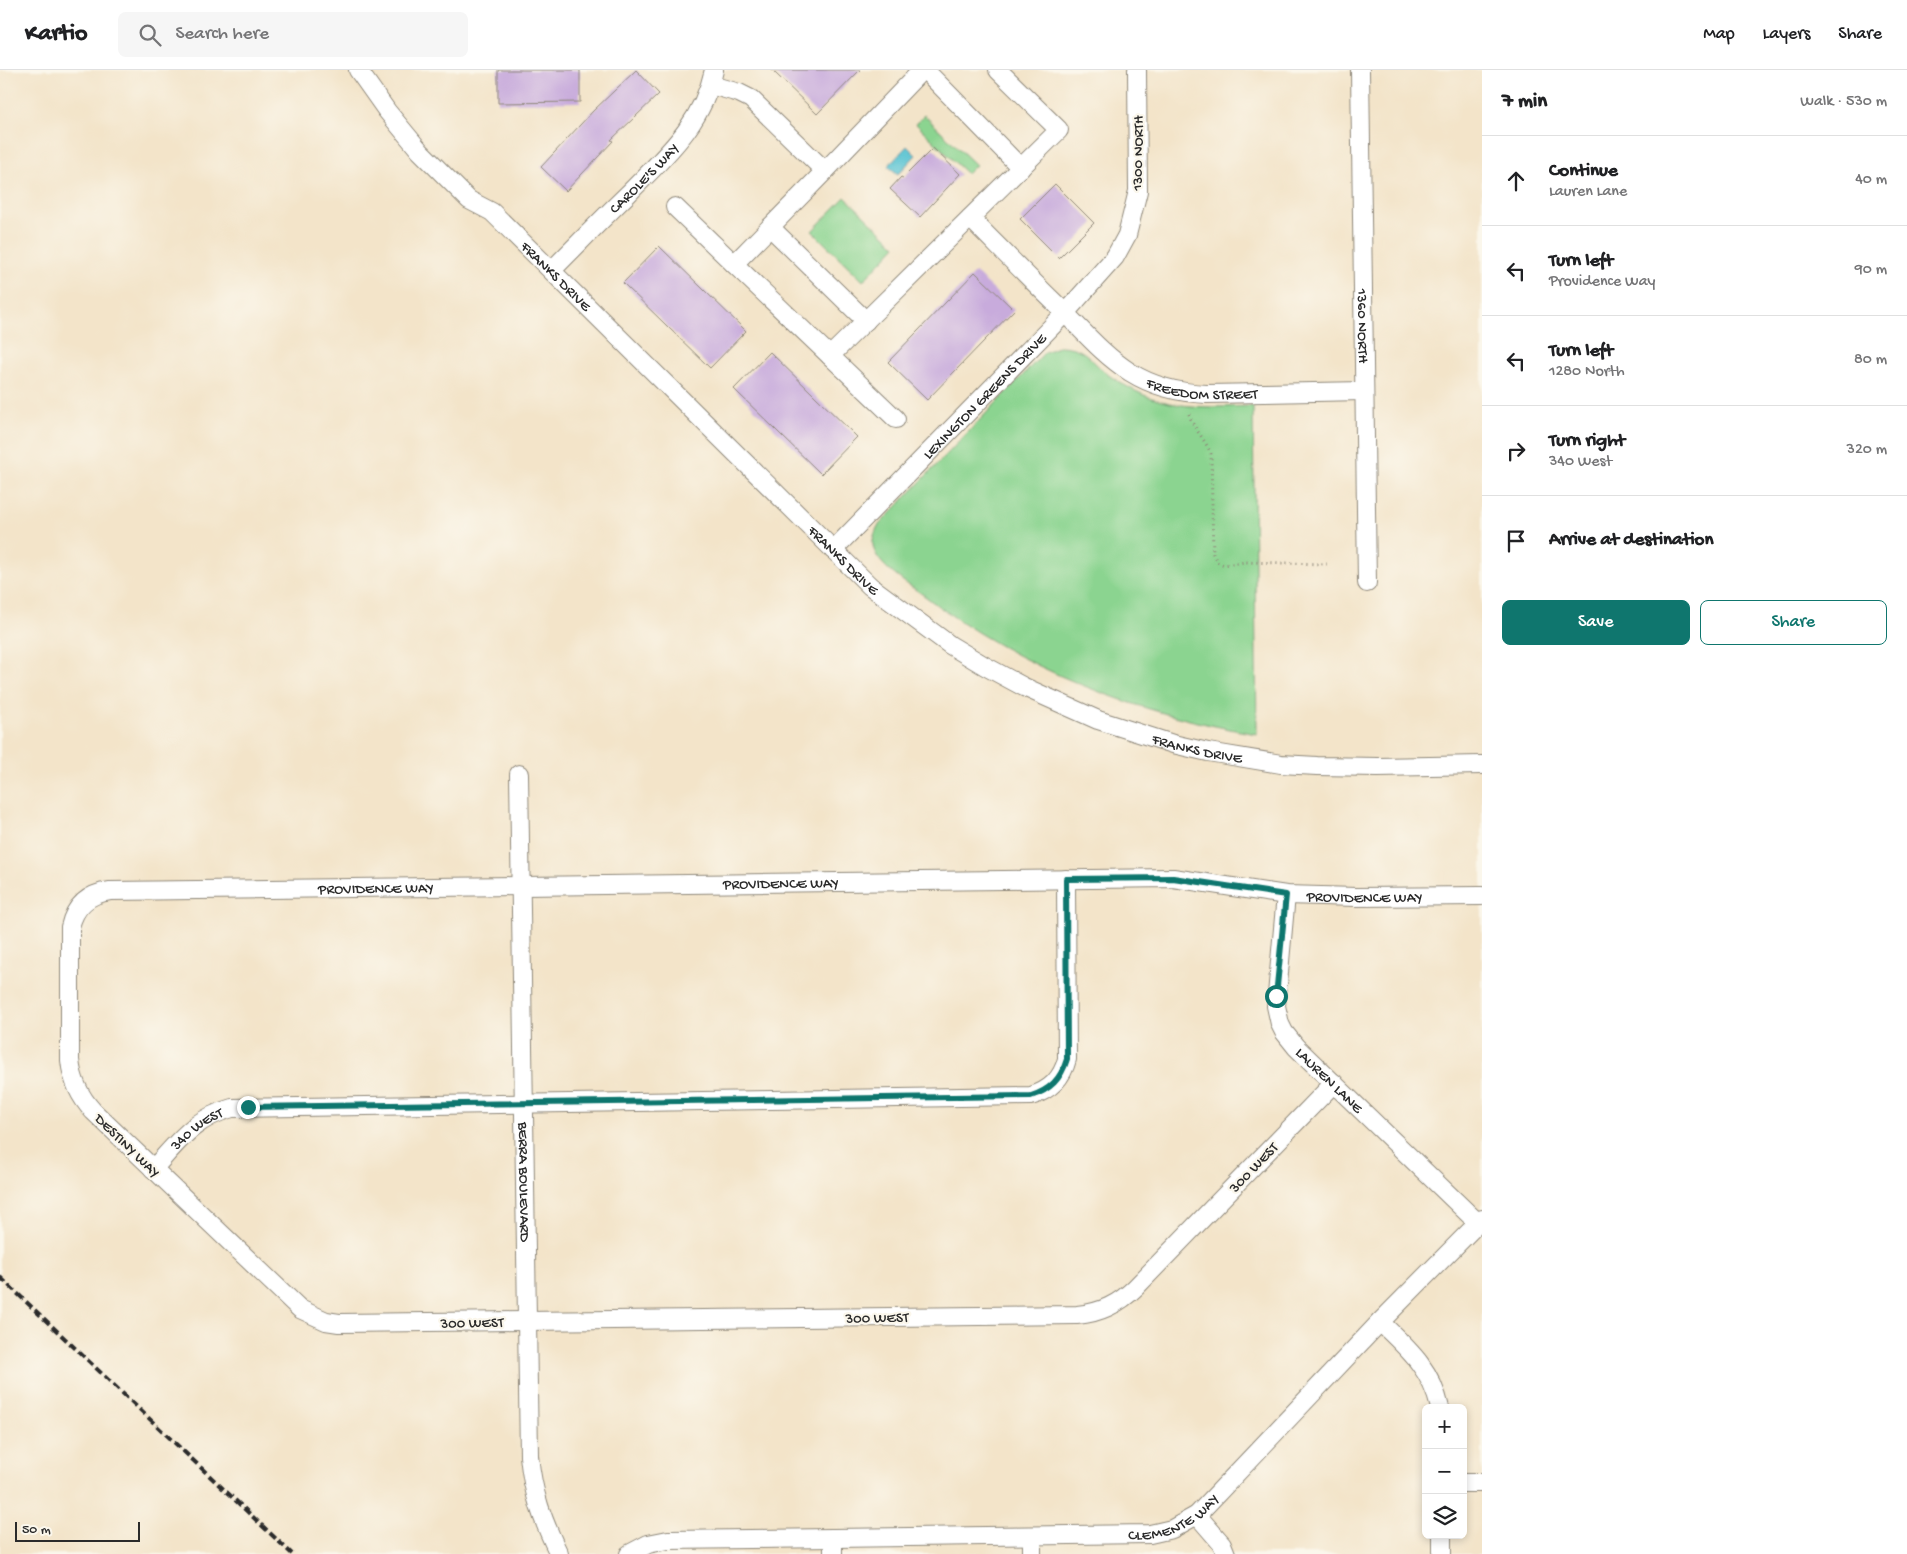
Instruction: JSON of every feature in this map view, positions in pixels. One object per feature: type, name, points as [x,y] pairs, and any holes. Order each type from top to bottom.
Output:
[{"type":"street","name":"FRANKS DRIVE","points":[[358,70],[387,111],[420,150],[469,200],[492,212],[870,586],[950,645],[971,658],[1059,704],[1136,733],[1208,752],[1280,764],[1378,768],[1482,765]]},
{"type":"street","points":[[734,264],[924,70],[1021,168]]},
{"type":"street","points":[[830,356],[1059,130],[998,70]]},
{"type":"street","name":"1300 NORTH","points":[[1126,234],[1138,190],[1137,70]]},
{"type":"street","name":"1360 NORTH","points":[[1360,70],[1367,583]]},
{"type":"street","name":"CAROLE'S WAY","points":[[552,270],[685,135],[695,120],[712,78]]},
{"type":"street","points":[[712,78],[750,100],[825,171]]},
{"type":"street","points":[[675,207],[896,419]]},
{"type":"street","name":"FREEDOM STREET","points":[[970,218],[1103,353],[1136,376],[1172,390],[1189,394],[1364,391]]},
{"type":"street","points":[[770,227],[866,321]]},
{"type":"street","name":"LEXINGTON GREENS DRIVE","points":[[833,550],[1065,313],[1115,257],[1126,234]]},
{"type":"street","name":"BERRA BOULEVARD","points":[[519,774],[528,1432],[532,1483],[538,1507],[559,1554]]},
{"type":"street","name":"PROVIDENCE WAY","points":[[82,904],[94,895],[110,892],[1173,878],[1286,895],[1356,897],[1482,896]]},
{"type":"street","name":"340 WEST","points":[[153,1169],[194,1126],[218,1112],[232,1108],[1022,1097],[1040,1093],[1056,1082],[1065,1067],[1068,1051],[1066,879]]},
{"type":"street","name":"LAUREN LANE","points":[[1286,895],[1276,996],[1280,1024],[1290,1040],[1480,1221]]},
{"type":"street","name":"DESTINY WAY","points":[[82,904],[72,919],[69,936],[70,1060],[76,1088],[86,1104],[300,1309],[326,1320]]},
{"type":"street","name":"300 WEST","points":[[326,1320],[352,1324],[1077,1315],[1097,1312],[1118,1303],[1136,1288],[1334,1083]]},
{"type":"street","name":"CLEMENTE WAY","points":[[629,1554],[648,1544],[668,1540],[833,1546],[1032,1536],[1150,1534],[1172,1529],[1197,1515],[1380,1322],[1480,1221]]},
{"type":"street","points":[[1380,1322],[1416,1357],[1424,1368],[1436,1393],[1439,1404]]},
{"type":"street","points":[[1467,1483],[1482,1483]]},
{"type":"street","points":[[1197,1515],[1222,1544],[1226,1554]]},
{"type":"street","points":[[1032,1536],[1032,1554]]},
{"type":"street","points":[[1442,1539],[1442,1554]]},
{"type":"path","points":[[1189,414],[1191,421],[1206,441],[1211,454],[1213,554],[1217,562],[1224,565],[1245,562],[1327,564]]},
{"type":"green space","points":[[924,115],[976,165],[967,174],[916,124]]},
{"type":"green space","points":[[845,197],[896,246],[863,281],[812,231]]},
{"type":"green space","points":[[1060,346],[1083,352],[1114,379],[1157,400],[1198,407],[1253,406],[1257,734],[1167,714],[1124,701],[1081,685],[1039,666],[999,645],[960,621],[890,571],[877,556],[873,540],[878,526],[1045,352]]},
{"type":"water","points":[[907,146],[916,155],[898,174],[888,166]]},
{"type":"building","points":[[498,70],[580,70],[580,102],[498,103]]},
{"type":"building","points":[[636,70],[659,94],[611,140],[613,141],[566,191],[541,167],[593,111]]},
{"type":"building","points":[[772,70],[860,70],[817,114]]},
{"type":"building","points":[[933,148],[960,174],[920,217],[890,189]]},
{"type":"building","points":[[1055,184],[1094,223],[1059,258],[1020,219]]},
{"type":"building","points":[[659,246],[746,331],[710,368],[623,283]]},
{"type":"building","points":[[975,272],[1014,310],[927,400],[888,362]]},
{"type":"building","points":[[770,352],[857,437],[821,474],[734,389]]},
{"type":"railway","points":[[0,1277],[292,1554]]},
{"type":"route","points":[[248,1107],[1031,1096],[1040,1093],[1056,1082],[1065,1067],[1067,1059],[1066,879],[1173,878],[1286,895],[1276,996]]}]
